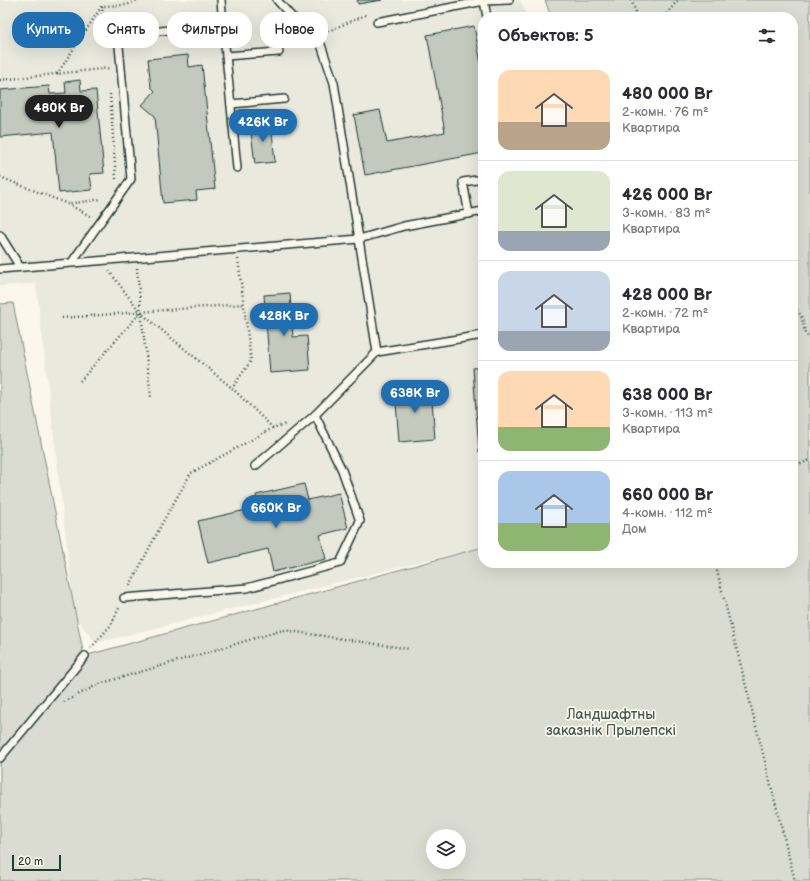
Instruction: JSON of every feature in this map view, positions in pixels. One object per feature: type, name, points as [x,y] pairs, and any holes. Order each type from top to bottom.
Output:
[{"type":"lane","points":[[221,0],[222,12]]},
{"type":"lane","points":[[278,0],[291,16],[318,36],[334,83],[377,352]]},
{"type":"lane","points":[[377,22],[484,1],[509,0]]},
{"type":"lane","points":[[484,1],[486,12]]},
{"type":"lane","points":[[72,262],[131,179],[118,35],[167,30]]},
{"type":"lane","points":[[225,48],[237,168]]},
{"type":"lane","points":[[226,56],[279,52]]},
{"type":"lane","points":[[231,104],[284,99]]},
{"type":"lane","points":[[469,214],[463,182],[478,180]]},
{"type":"lane","points":[[0,269],[359,239],[404,226],[478,213]]},
{"type":"lane","points":[[0,235],[20,267]]},
{"type":"lane","points":[[255,466],[315,415],[377,352],[478,336]]},
{"type":"lane","points":[[124,598],[247,588],[340,563],[360,521],[342,470],[315,415]]},
{"type":"lane","points":[[0,758],[85,656]]},
{"type":"path","points":[[102,6],[127,5],[137,0]]},
{"type":"path","points":[[631,0],[636,12]]},
{"type":"path","points":[[668,12],[678,0]]},
{"type":"path","points":[[102,6],[103,12]]},
{"type":"path","points":[[57,74],[102,6]]},
{"type":"path","points":[[107,60],[108,76]]},
{"type":"path","points":[[0,80],[120,67]]},
{"type":"path","points":[[110,92],[117,178],[113,183]]},
{"type":"path","points":[[0,177],[68,204],[101,222]]},
{"type":"path","points":[[97,205],[105,194]]},
{"type":"path","points":[[68,204],[118,197]]},
{"type":"path","points":[[85,222],[93,210]]},
{"type":"path","points":[[232,388],[251,361],[237,249]]},
{"type":"path","points":[[137,257],[141,313],[151,397]]},
{"type":"path","points":[[100,260],[141,313],[232,388],[274,428]]},
{"type":"path","points":[[62,318],[244,304]]},
{"type":"path","points":[[798,311],[802,318],[805,333],[810,339]]},
{"type":"path","points":[[80,382],[141,313]]},
{"type":"path","points":[[85,656],[110,625],[165,518],[191,474],[274,428],[287,424]]},
{"type":"path","points":[[798,465],[810,460]]},
{"type":"path","points":[[716,568],[795,881]]},
{"type":"path","points":[[57,705],[99,684],[283,630],[410,649]]},
{"type":"shaded area","points":[[0,0],[520,0],[525,12],[478,12],[478,547],[96,643],[75,617],[36,284],[0,286]]},
{"type":"green space","name":"Ландшафтны заказнік Прылепскі","points":[[545,0],[810,0],[810,881],[0,881],[0,304],[13,303],[84,656],[478,548],[478,568],[798,568],[798,12],[549,12]]},
{"type":"building","points":[[357,0],[382,0],[358,4]]},
{"type":"building","points":[[474,26],[478,48],[478,154],[365,175],[354,115],[380,110],[387,143],[445,132],[427,35]]},
{"type":"building","points":[[188,55],[189,67],[202,65],[215,189],[196,191],[197,200],[163,203],[155,116],[142,105],[155,91],[151,87],[148,59]]},
{"type":"building","points":[[80,80],[81,91],[96,90],[104,173],[90,174],[92,190],[59,193],[53,132],[0,137],[0,90],[49,86],[50,94],[66,93],[65,82]]},
{"type":"building","points":[[271,121],[275,162],[255,164],[250,124]]},
{"type":"building","points":[[290,293],[293,337],[307,336],[310,370],[270,373],[264,295]]},
{"type":"building","points":[[473,368],[478,368],[478,438]]},
{"type":"building","points":[[431,387],[435,439],[399,442],[395,390]]},
{"type":"building","points":[[304,484],[308,500],[339,493],[348,528],[320,535],[326,559],[273,572],[268,549],[208,563],[198,521],[259,507],[256,495]]}]
